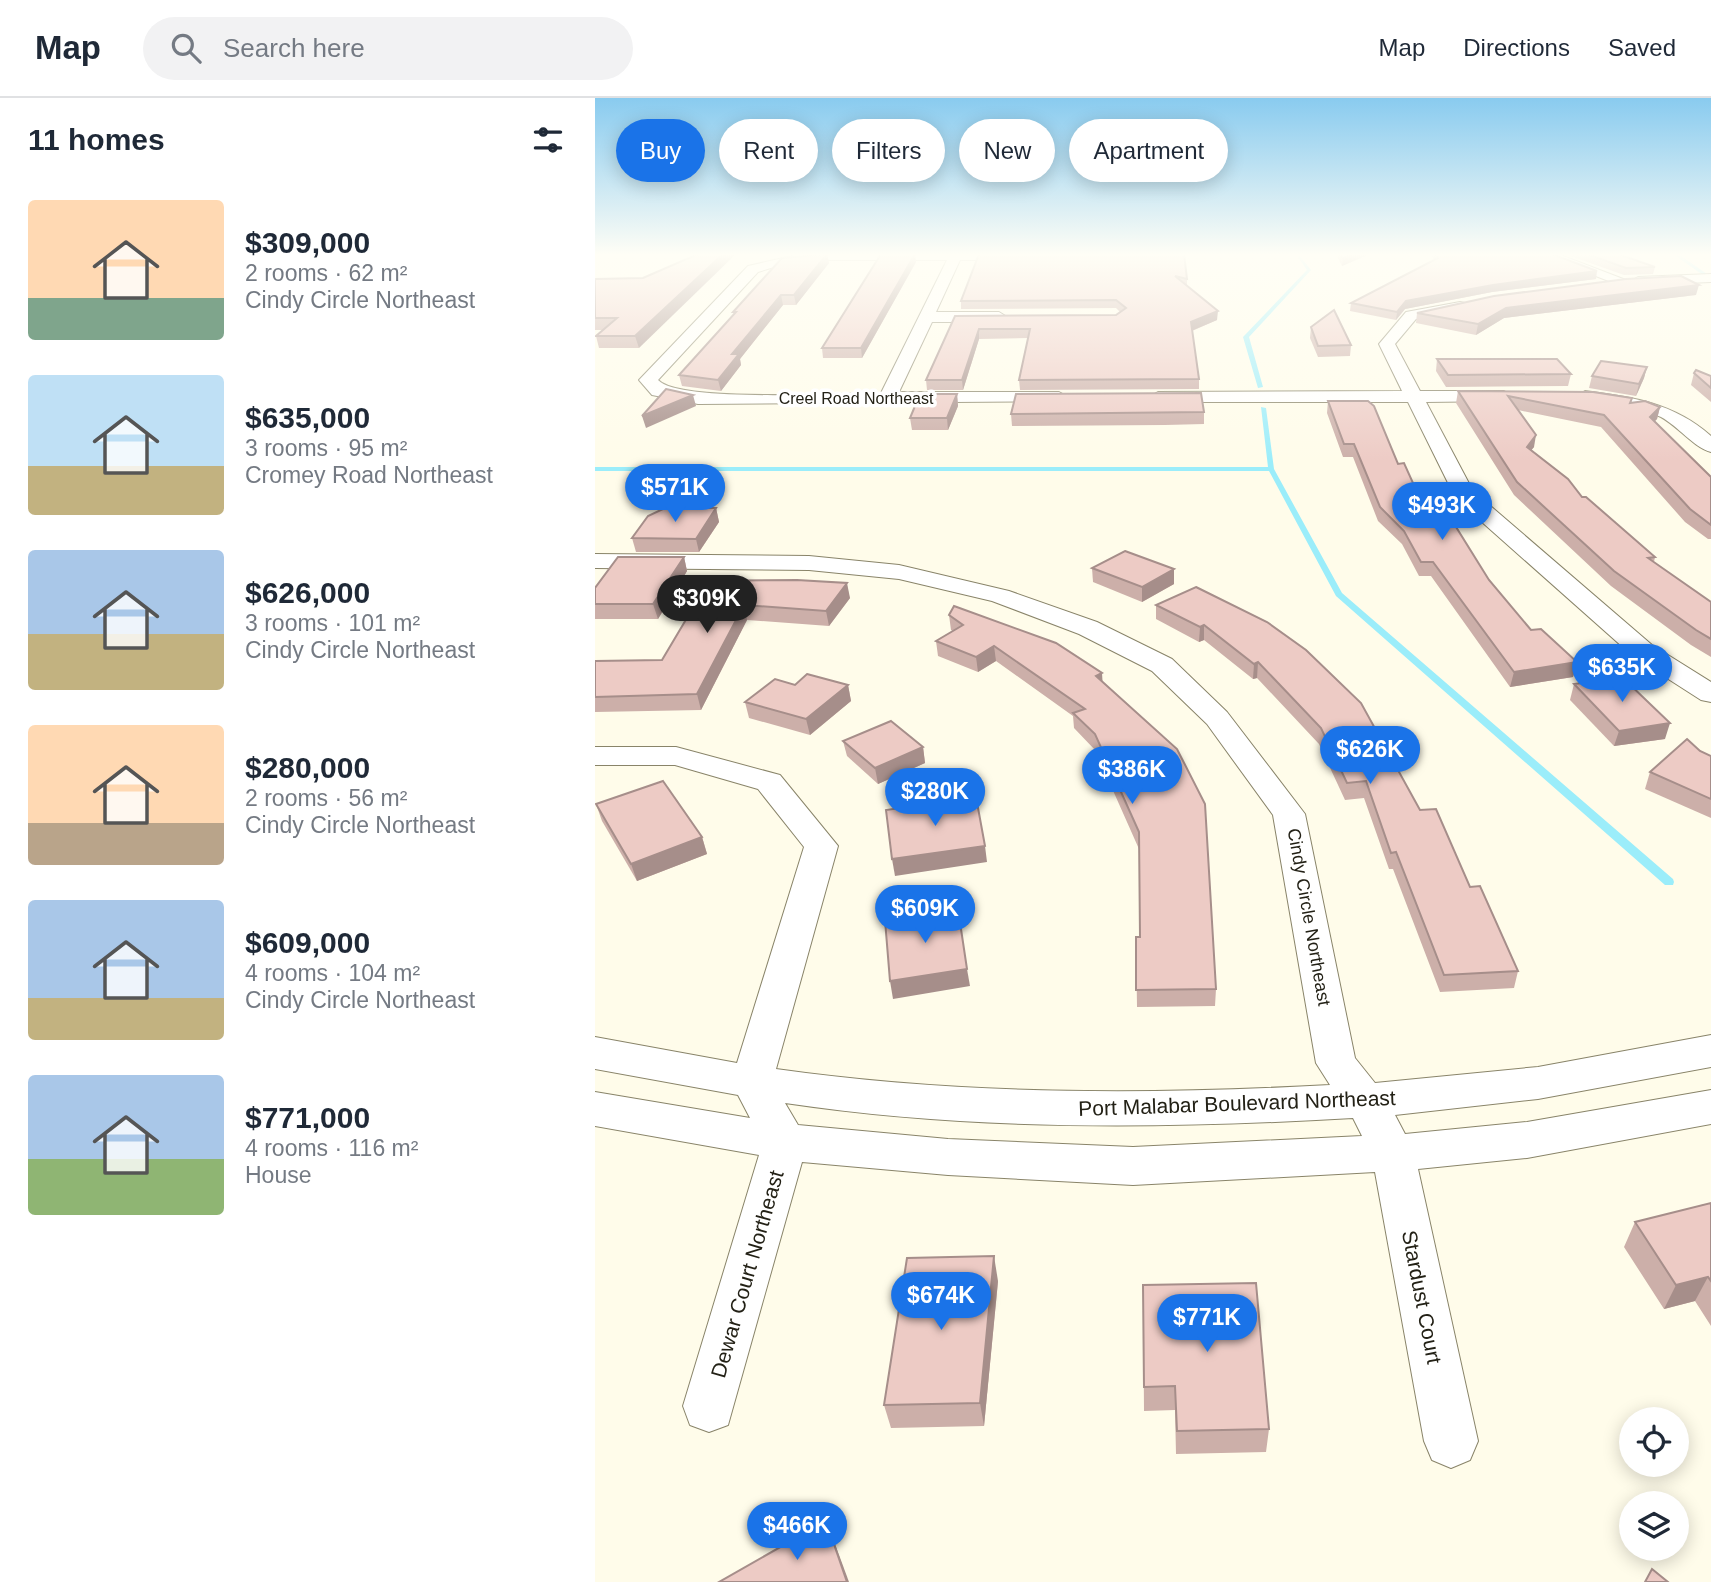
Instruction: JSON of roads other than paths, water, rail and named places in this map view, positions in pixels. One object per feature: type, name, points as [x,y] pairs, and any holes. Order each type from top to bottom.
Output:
[{"type":"street","name":"Creel Road Northeast","points":[[702,323],[648,380],[658,391],[698,398],[1080,397]]},
{"type":"street","points":[[887,398],[921,323]]},
{"type":"street","points":[[1405,323],[1387,344],[1411,396],[1464,494],[1643,651],[1711,694]]},
{"type":"street","points":[[1565,395],[1646,404],[1684,421],[1711,446]]},
{"type":"street","points":[[1135,397],[1523,396]]},
{"type":"street","name":"Cindy Circle Northeast","points":[[595,561],[809,563],[899,572],[1000,596],[1087,628],[1162,665],[1217,718],[1289,814],[1336,1063],[1366,1102],[1393,1153]]},
{"type":"street","points":[[595,756],[676,756],[769,782],[821,846],[752,1082],[785,1142]]},
{"type":"street","name":"Port Malabar Boulevard Northeast","points":[[595,1053],[752,1082],[863,1096],[1127,1110],[1366,1102],[1491,1089],[1650,1065],[1711,1051]]},
{"type":"street","points":[[595,1109],[785,1142],[948,1157],[1133,1166],[1393,1153],[1527,1140],[1711,1107]]},
{"type":"street","name":"Dewar Court Northeast","points":[[709,1406],[785,1142]]},
{"type":"street","name":"Stardust Court","points":[[1393,1153],[1451,1441]]},
{"type":"waterway","points":[[1259,323],[1246,337],[1260,387]]},
{"type":"waterway","points":[[1263,408],[1271,469]]},
{"type":"waterway","points":[[595,469],[1271,469]]},
{"type":"waterway","points":[[1271,469],[1339,594],[1669,882]]}]
